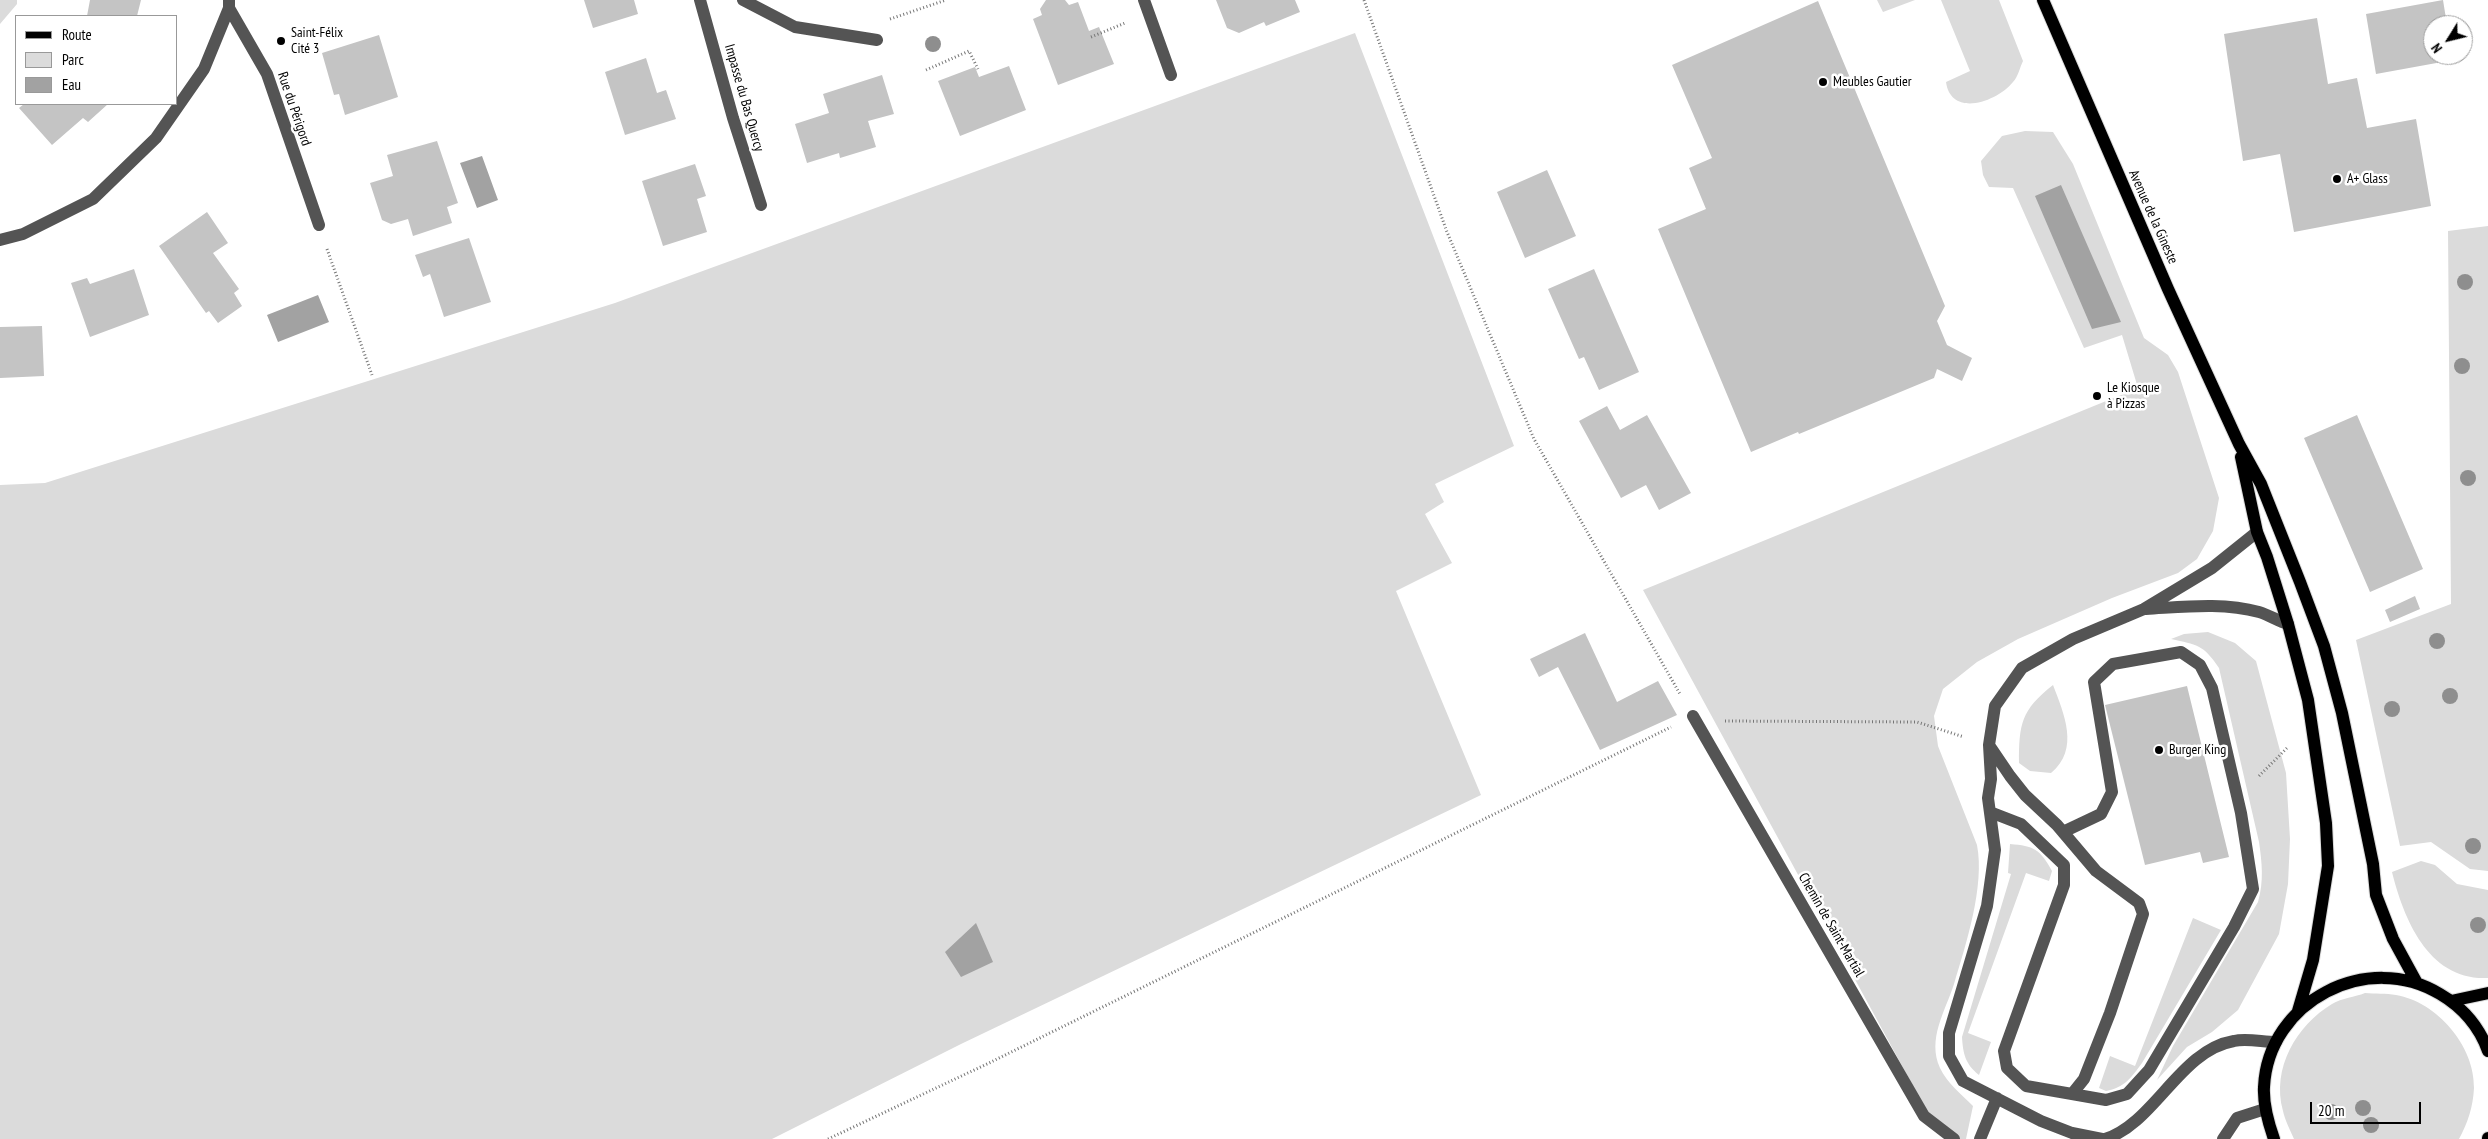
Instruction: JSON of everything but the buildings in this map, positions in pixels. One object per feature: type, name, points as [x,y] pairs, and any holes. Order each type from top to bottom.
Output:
[{"type":"main road","name":"Avenue de la Gineste","points":[[2042,0],[2238,444]]},
{"type":"main road","points":[[2238,444],[2257,532],[2268,557],[2308,700],[2326,823],[2328,866],[2313,960],[2298,1011]]},
{"type":"main road","points":[[2238,444],[2261,484],[2324,646],[2342,713],[2372,864],[2376,895],[2393,939],[2417,983]]},
{"type":"main road","points":[[2274,1139],[2265,1109],[2264,1087],[2268,1064],[2276,1042],[2298,1011],[2314,997],[2333,987],[2353,980],[2382,977],[2417,983],[2451,1000],[2471,1020],[2488,1051]]},
{"type":"main road","points":[[2451,1000],[2488,993]]},
{"type":"street","name":"Impasse du Bas Quercy","points":[[700,0],[733,118],[761,205]]},
{"type":"street","points":[[743,0],[795,27],[877,40]]},
{"type":"street","points":[[1144,0],[1171,75]]},
{"type":"street","points":[[0,240],[23,234],[94,199],[156,138],[204,69],[229,4]]},
{"type":"street","name":"Rue du Périgord","points":[[229,4],[267,74],[319,225]]},
{"type":"street","points":[[2257,532],[2212,568],[2144,609],[2073,639],[2022,668],[1995,706],[1989,745],[1990,812],[1995,850],[1987,906],[1949,1033],[1949,1056],[1963,1081],[2072,1133],[2103,1139],[2127,1128],[2205,1052],[2234,1040],[2276,1042]]},
{"type":"street","points":[[2144,609],[2196,606],[2234,608],[2257,612],[2288,624]]},
{"type":"street","points":[[1990,812],[2021,824],[2064,865],[2064,885],[2004,1051],[2007,1068],[2026,1086],[2106,1100],[2126,1094],[2149,1070],[2234,927],[2253,889],[2242,813],[2212,688],[2200,664],[2181,652],[2113,664],[2094,682],[2112,792],[2101,814],[2063,832]]},
{"type":"street","name":"Chemin de Saint-Martial","points":[[1693,716],[1924,1116],[1954,1139]]},
{"type":"street","points":[[1989,745],[2020,789],[2063,832],[2096,871],[2139,903],[2143,914],[2110,1013],[2088,1070],[2084,1079],[2072,1094]]},
{"type":"street","points":[[1980,1139],[1997,1098]]},
{"type":"street","points":[[2223,1139],[2237,1118],[2265,1109]]},
{"type":"path","points":[[921,10],[946,0]]},
{"type":"path","points":[[828,1139],[989,1063],[1693,716],[1534,439],[1448,232],[1364,0]]},
{"type":"path","points":[[1091,37],[1132,21]]},
{"type":"path","points":[[926,70],[969,51],[978,69]]},
{"type":"path","points":[[319,225],[372,375]]},
{"type":"path","points":[[1701,731],[1724,721],[1917,722],[1989,745]]},
{"type":"path","points":[[2235,790],[2244,789],[2291,744]]},
{"type":"green space","points":[[0,0],[17,0],[17,4],[0,24]]},
{"type":"green space","points":[[1877,0],[1915,0],[1883,12]]},
{"type":"green space","points":[[1941,0],[1999,0],[2023,61],[2015,80],[1996,96],[1975,103],[1965,103],[1956,100],[1950,93],[1946,82],[1970,71]]},
{"type":"green space","points":[[1355,33],[1514,446],[1435,484],[1444,502],[1425,514],[1452,563],[1396,591],[1481,795],[961,1044],[772,1139],[0,1139],[0,485],[45,483],[615,303]]},
{"type":"green space","points":[[2025,131],[2053,132],[2073,164],[2144,338],[2168,355],[2178,372],[2219,498],[2213,531],[2197,559],[2178,573],[2112,598],[2018,639],[1977,662],[1943,689],[1934,716],[1938,746],[1977,845],[1979,861],[1973,915],[1954,984],[1936,1036],[1935,1047],[1936,1057],[1943,1073],[1973,1106],[1966,1139],[1958,1139],[1931,1119],[1643,590],[2138,388],[2122,335],[2084,348],[2013,188],[1989,187],[1983,175],[1981,161],[2002,136]]},
{"type":"green space","points":[[2488,226],[2488,871],[2470,869],[2431,842],[2400,846],[2356,640],[2451,604],[2448,231]]},
{"type":"green space","points":[[2208,632],[2235,643],[2256,661],[2286,773],[2290,839],[2288,884],[2279,934],[2238,1010],[2212,1032],[2187,1047],[2157,1080],[2173,1046],[2258,902],[2262,879],[2259,842],[2219,668],[2204,650],[2171,639],[2184,634]]},
{"type":"green space","points":[[2053,685],[2065,719],[2067,742],[2065,753],[2060,764],[2051,773],[2030,771],[2019,763],[2021,728],[2028,710]]},
{"type":"green space","points":[[2010,844],[2036,850],[2044,858],[2052,871],[2049,881],[2026,873],[1968,1033],[1991,1042],[1979,1075],[1966,1058],[1962,1037],[2011,874],[2008,873]]},
{"type":"green space","points":[[2421,861],[2435,865],[2457,884],[2488,890],[2488,978],[2467,976],[2450,969],[2435,958],[2422,944],[2412,927],[2392,872]]},
{"type":"green space","points":[[2193,918],[2221,930],[2135,1073],[2123,1085],[2112,1090],[2106,1091],[2099,1088],[2110,1056],[2135,1066]]},
{"type":"green space","points":[[2365,993],[2396,995],[2411,999],[2439,1016],[2461,1042],[2473,1072],[2474,1088],[2470,1114],[2459,1139],[2294,1139],[2284,1114],[2280,1095],[2284,1064],[2290,1049],[2298,1036],[2319,1013],[2336,1002]]},
{"type":"water","points":[[482,156],[498,200],[477,208],[460,163]]},
{"type":"water","points":[[2061,185],[2121,322],[2092,329],[2035,196]]},
{"type":"water","points":[[318,295],[329,322],[278,342],[267,315]]},
{"type":"water","points":[[976,923],[993,962],[961,977],[945,952]]},
{"type":"place","name":"Saint-Félix Cité 3","points":[[281,41]]},
{"type":"place","name":"Meubles Gautier","points":[[1823,82]]},
{"type":"place","name":"A+ Glass","points":[[2337,179]]},
{"type":"place","name":"Le Kiosque à Pizzas","points":[[2097,396]]},
{"type":"place","name":"Burger King","points":[[2159,750]]}]
